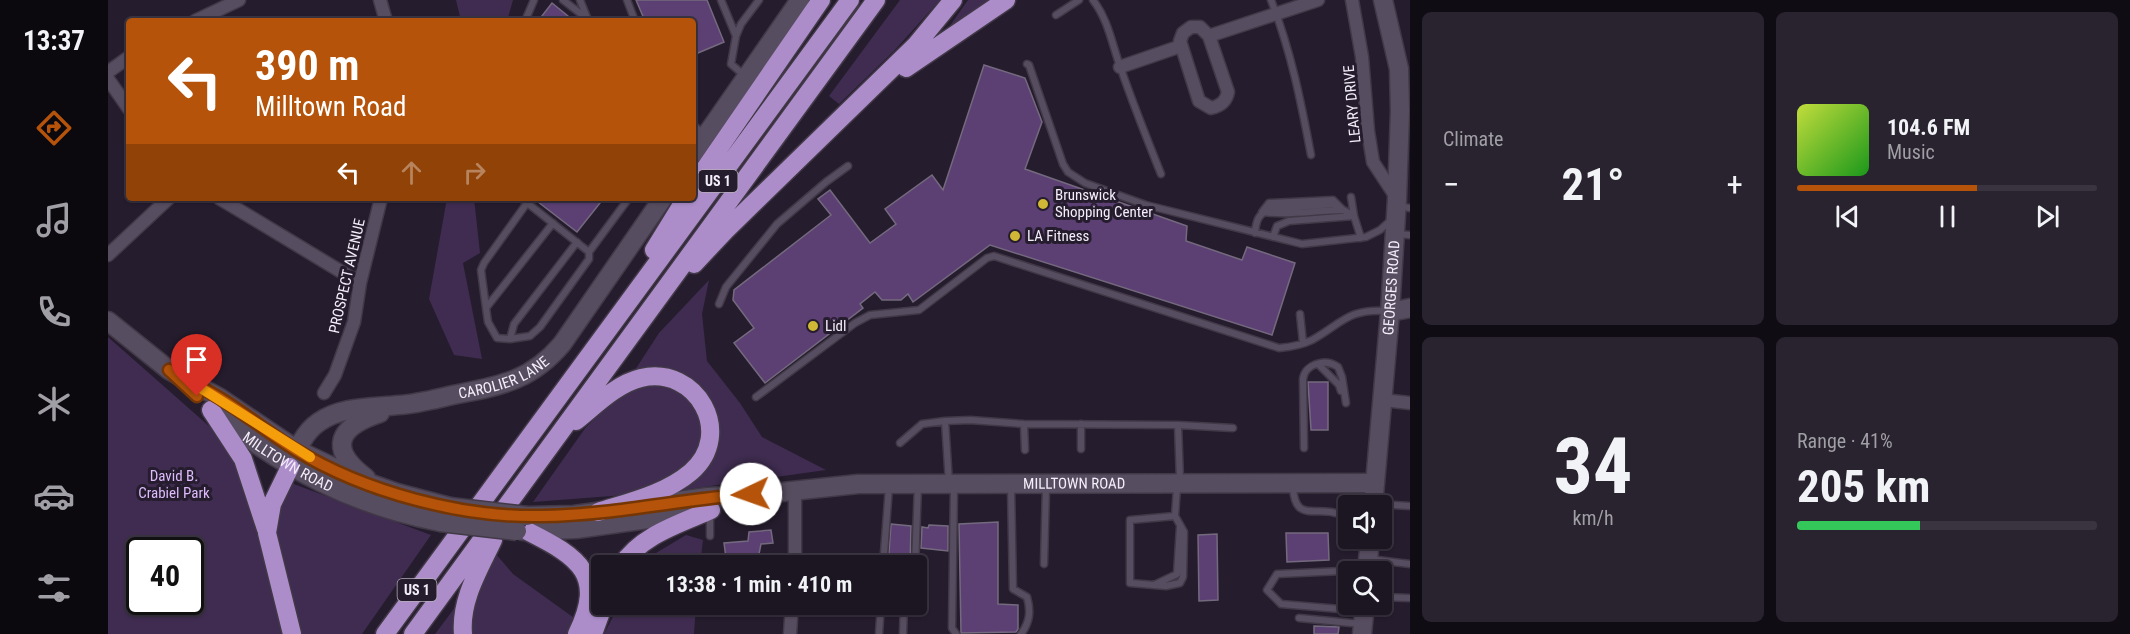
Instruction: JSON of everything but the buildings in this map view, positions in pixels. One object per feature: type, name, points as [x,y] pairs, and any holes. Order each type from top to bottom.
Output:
[{"type":"highway","points":[[696,182],[821,0]]},
{"type":"highway","name":"US 1","points":[[385,634],[850,0]]},
{"type":"highway","name":"US 1","points":[[413,634],[876,0]]},
{"type":"highway","points":[[639,324],[725,231],[916,45],[953,0]]},
{"type":"highway","points":[[854,106],[933,48],[1006,0]]},
{"type":"highway","points":[[585,361],[684,201]]},
{"type":"highway","points":[[560,433],[618,389],[641,378],[658,377],[675,380],[689,388],[704,406],[709,420],[710,436],[705,453],[696,468],[662,490],[598,512]]},
{"type":"highway","points":[[211,410],[243,459],[267,533],[292,634]]},
{"type":"highway","points":[[267,533],[272,504],[290,467]]},
{"type":"highway","points":[[464,634],[464,611],[471,586],[514,497]]},
{"type":"highway","points":[[630,555],[650,538],[711,510]]},
{"type":"highway","points":[[524,526],[565,550],[585,572],[588,605],[577,634]]},
{"type":"highway","points":[[593,634],[600,615]]},
{"type":"street","points":[[201,18],[239,0]]},
{"type":"street","points":[[380,0],[385,18]]},
{"type":"street","points":[[1209,36],[1318,0]]},
{"type":"street","name":"LEARY DRIVE","points":[[1352,0],[1362,57],[1373,162],[1401,216]]},
{"type":"street","name":"GEORGES ROAD","points":[[1374,495],[1401,216],[1401,146],[1405,110],[1399,69],[1383,0]]},
{"type":"street","points":[[700,130],[746,77],[795,2]]},
{"type":"street","points":[[1191,27],[1200,27],[1209,36],[1228,92],[1225,101],[1218,107],[1211,108],[1200,101],[1180,41],[1183,33],[1191,27]]},
{"type":"street","points":[[1120,67],[1181,46]]},
{"type":"street","points":[[108,72],[126,59]]},
{"type":"street","points":[[108,79],[126,105]]},
{"type":"street","points":[[108,255],[166,201]]},
{"type":"street","points":[[224,201],[360,283]]},
{"type":"street","name":"PROSPECT AVENUE","points":[[324,393],[335,375],[354,322],[360,283],[380,201]]},
{"type":"street","name":"CAROLIER LANE","points":[[290,467],[309,431],[329,416],[361,408],[402,405],[502,385],[540,366],[562,344],[656,201]]},
{"type":"street","points":[[1390,312],[1410,308]]},
{"type":"street","points":[[108,321],[169,370]]},
{"type":"street","name":"MILLTOWN ROAD","points":[[169,370],[211,410],[259,447],[290,467],[363,501],[404,515],[445,514],[524,526],[576,529],[711,510],[773,493]]},
{"type":"street","name":"MILLTOWN ROAD","points":[[169,370],[220,398],[297,450],[343,473],[445,514]]},
{"type":"street","points":[[1383,400],[1410,403]]},
{"type":"street","points":[[377,486],[350,464],[343,451],[343,440],[348,430],[357,422],[402,405]]},
{"type":"street","name":"MILLTOWN ROAD","points":[[524,526],[556,516],[708,497],[858,484],[1375,483]]},
{"type":"street","points":[[795,490],[795,555]]},
{"type":"street","points":[[790,634],[791,615]]},
{"type":"lane","points":[[526,18],[534,0]]},
{"type":"lane","points":[[563,0],[585,18]]},
{"type":"lane","points":[[580,0],[588,18]]},
{"type":"lane","points":[[627,0],[634,18]]},
{"type":"lane","points":[[721,0],[736,36]]},
{"type":"lane","points":[[746,77],[731,64],[736,36],[741,24],[759,0]]},
{"type":"lane","points":[[1056,15],[1079,0]]},
{"type":"lane","points":[[1093,0],[1110,30],[1120,67],[1161,174]]},
{"type":"lane","points":[[1271,0],[1286,38],[1311,155]]},
{"type":"lane","points":[[1027,64],[1063,164],[1068,172],[1084,183],[1146,205],[1302,244],[1361,238],[1380,230],[1401,216]]},
{"type":"lane","points":[[719,304],[726,287],[777,224],[848,166]]},
{"type":"lane","points":[[1350,197],[1361,238]]},
{"type":"lane","points":[[525,201],[589,252]]},
{"type":"lane","points":[[527,203],[484,262],[481,270],[488,322],[497,338],[530,336],[540,327],[589,259],[589,252],[627,201]]},
{"type":"lane","points":[[1256,233],[1256,221],[1262,212],[1270,209],[1333,204],[1354,216]]},
{"type":"lane","points":[[1273,237],[1277,226],[1289,221],[1354,216]]},
{"type":"lane","points":[[486,308],[553,223]]},
{"type":"lane","points":[[510,339],[514,324],[577,242]]},
{"type":"lane","points":[[756,397],[855,323],[876,314],[919,310],[987,258],[994,256],[1279,348],[1311,341],[1354,313],[1370,310],[1390,312]]},
{"type":"lane","points":[[1300,314],[1303,343]]},
{"type":"lane","points":[[1304,448],[1304,372],[1308,367],[1318,364],[1328,362],[1338,366],[1346,403],[1339,385],[1318,364]]},
{"type":"lane","points":[[945,421],[951,484],[952,628],[956,634]]},
{"type":"lane","points":[[900,442],[922,424],[945,421],[1233,428]]},
{"type":"lane","points":[[1024,424],[1025,450]]},
{"type":"lane","points":[[1081,424],[1081,449]]},
{"type":"lane","points":[[1175,516],[1130,520],[1130,583],[1166,586],[1180,583],[1183,577],[1184,532],[1175,516],[1179,483],[1178,425]]},
{"type":"lane","points":[[1044,564],[1046,483]]},
{"type":"lane","points":[[1293,483],[1293,498],[1299,507],[1306,511],[1338,514]]},
{"type":"lane","points":[[884,555],[890,484]]},
{"type":"lane","points":[[915,555],[918,484]]},
{"type":"lane","points":[[1011,484],[1013,589],[1027,597],[1029,605],[1028,622],[1021,634]]},
{"type":"lane","points":[[1392,506],[1410,506]]},
{"type":"lane","points":[[710,536],[711,510]]},
{"type":"lane","points":[[1392,565],[1410,564]]},
{"type":"lane","points":[[1338,569],[1277,574],[1267,590],[1281,604],[1338,614]]},
{"type":"lane","points":[[1392,597],[1410,598]]},
{"type":"lane","points":[[879,634],[880,615]]},
{"type":"lane","points":[[903,634],[904,615]]},
{"type":"lane","points":[[1345,615],[1363,618]]},
{"type":"lane","points":[[1299,618],[1363,618]]},
{"type":"green space","points":[[456,0],[513,0],[508,18],[460,18]]},
{"type":"green space","points":[[900,0],[940,0],[894,51],[839,104],[829,96]]},
{"type":"green space","points":[[968,0],[994,0],[949,27]]},
{"type":"green space","points":[[446,201],[474,201],[480,253],[463,263],[482,359],[454,355],[429,299]]},
{"type":"green space","points":[[709,280],[702,314],[707,361],[740,403],[762,437],[826,470],[675,491],[711,463],[720,427],[701,386],[663,368],[633,373],[659,333]]},
{"type":"green space","name":"David B. Crabiel Park","points":[[108,337],[218,434],[243,472],[283,634],[108,634]]},
{"type":"green space","points":[[651,382],[681,390],[698,411],[704,431],[696,455],[666,481],[625,495],[533,502],[586,427],[620,395]]},
{"type":"green space","points":[[291,483],[431,535],[362,634],[300,634],[276,540],[276,507]]},
{"type":"green space","points":[[686,535],[703,540],[701,555],[653,555]]},
{"type":"green space","points":[[496,554],[513,574],[577,620],[569,634],[471,634],[474,602]]},
{"type":"green space","points":[[456,606],[458,634],[435,634]]},
{"type":"green space","points":[[614,615],[695,615],[694,634],[604,634]]},
{"type":"slow traffic","points":[[199,387],[220,398],[310,457]]},
{"type":"place","name":"Brunswick Shopping Center","points":[[1043,204]]},
{"type":"place","name":"LA Fitness","points":[[1015,236]]},
{"type":"place","name":"Lidl","points":[[813,326]]},
{"type":"route","points":[[197,396],[169,370],[220,398],[297,450],[327,466],[397,493],[469,511],[556,516],[708,497],[751,494]]}]
